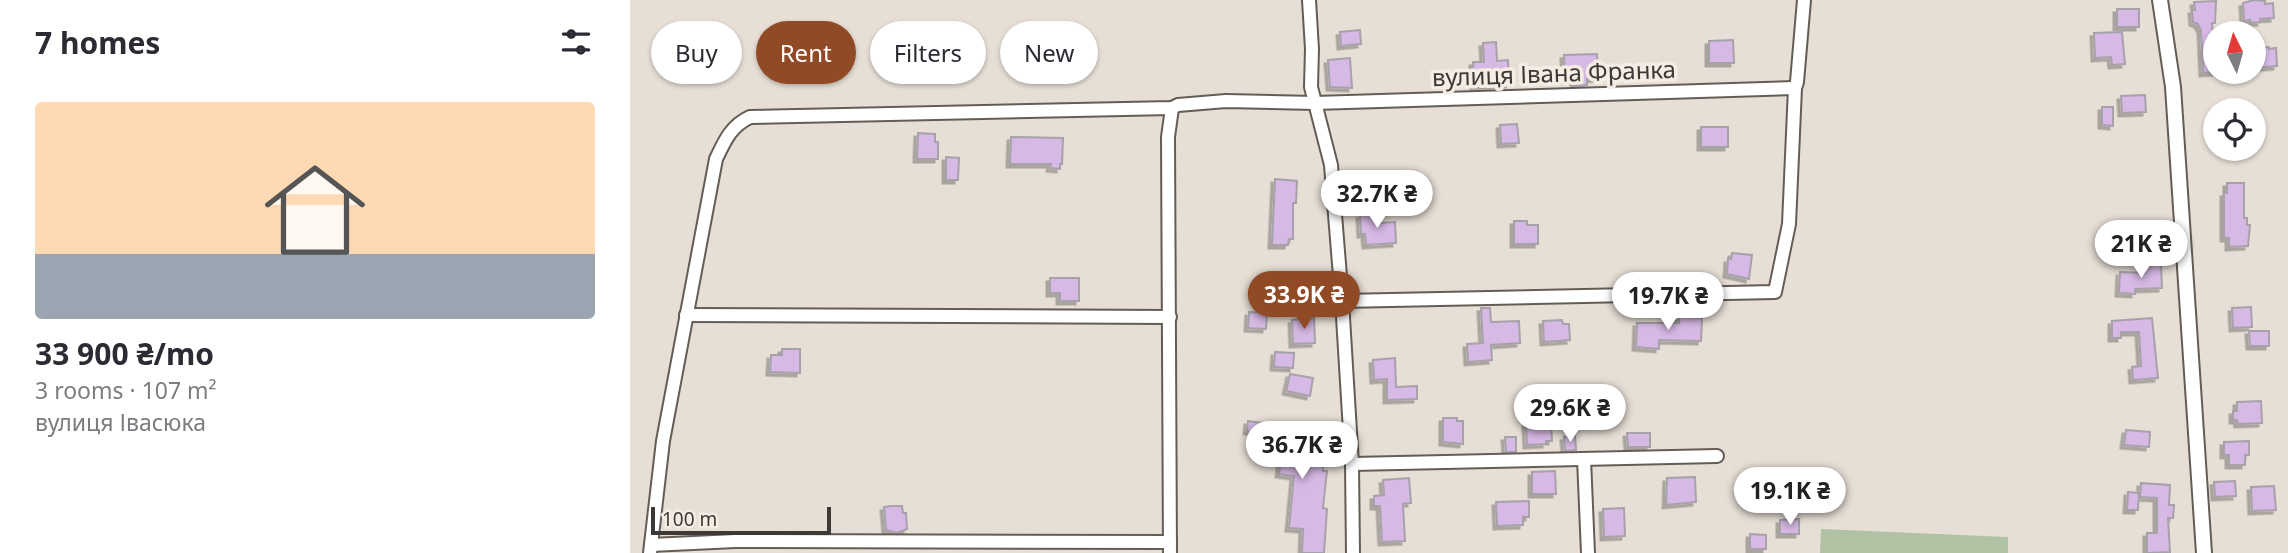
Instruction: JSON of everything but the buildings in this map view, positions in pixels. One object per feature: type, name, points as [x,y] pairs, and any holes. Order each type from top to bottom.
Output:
[{"type":"street","points":[[1309,0],[1311,87],[1331,164],[1342,301],[1352,464],[1353,553]]},
{"type":"street","points":[[1342,301],[1775,292],[1789,223],[1794,88],[1797,82],[1804,0]]},
{"type":"street","points":[[2160,0],[2173,87],[2204,553]]},
{"type":"street","name":"вулиця Івана Франка","points":[[650,549],[663,441],[716,159],[730,130],[750,117],[1172,108],[1178,105],[1226,101],[1315,103],[1794,88]]},
{"type":"street","points":[[650,549],[735,541],[1170,547],[1168,137],[1172,108]]},
{"type":"street","points":[[687,315],[1170,317]]},
{"type":"street","points":[[1352,464],[1717,456]]},
{"type":"street","points":[[1584,458],[1588,553]]},
{"type":"green space","points":[[1821,529],[2008,537],[2008,553],[1820,553]]}]
